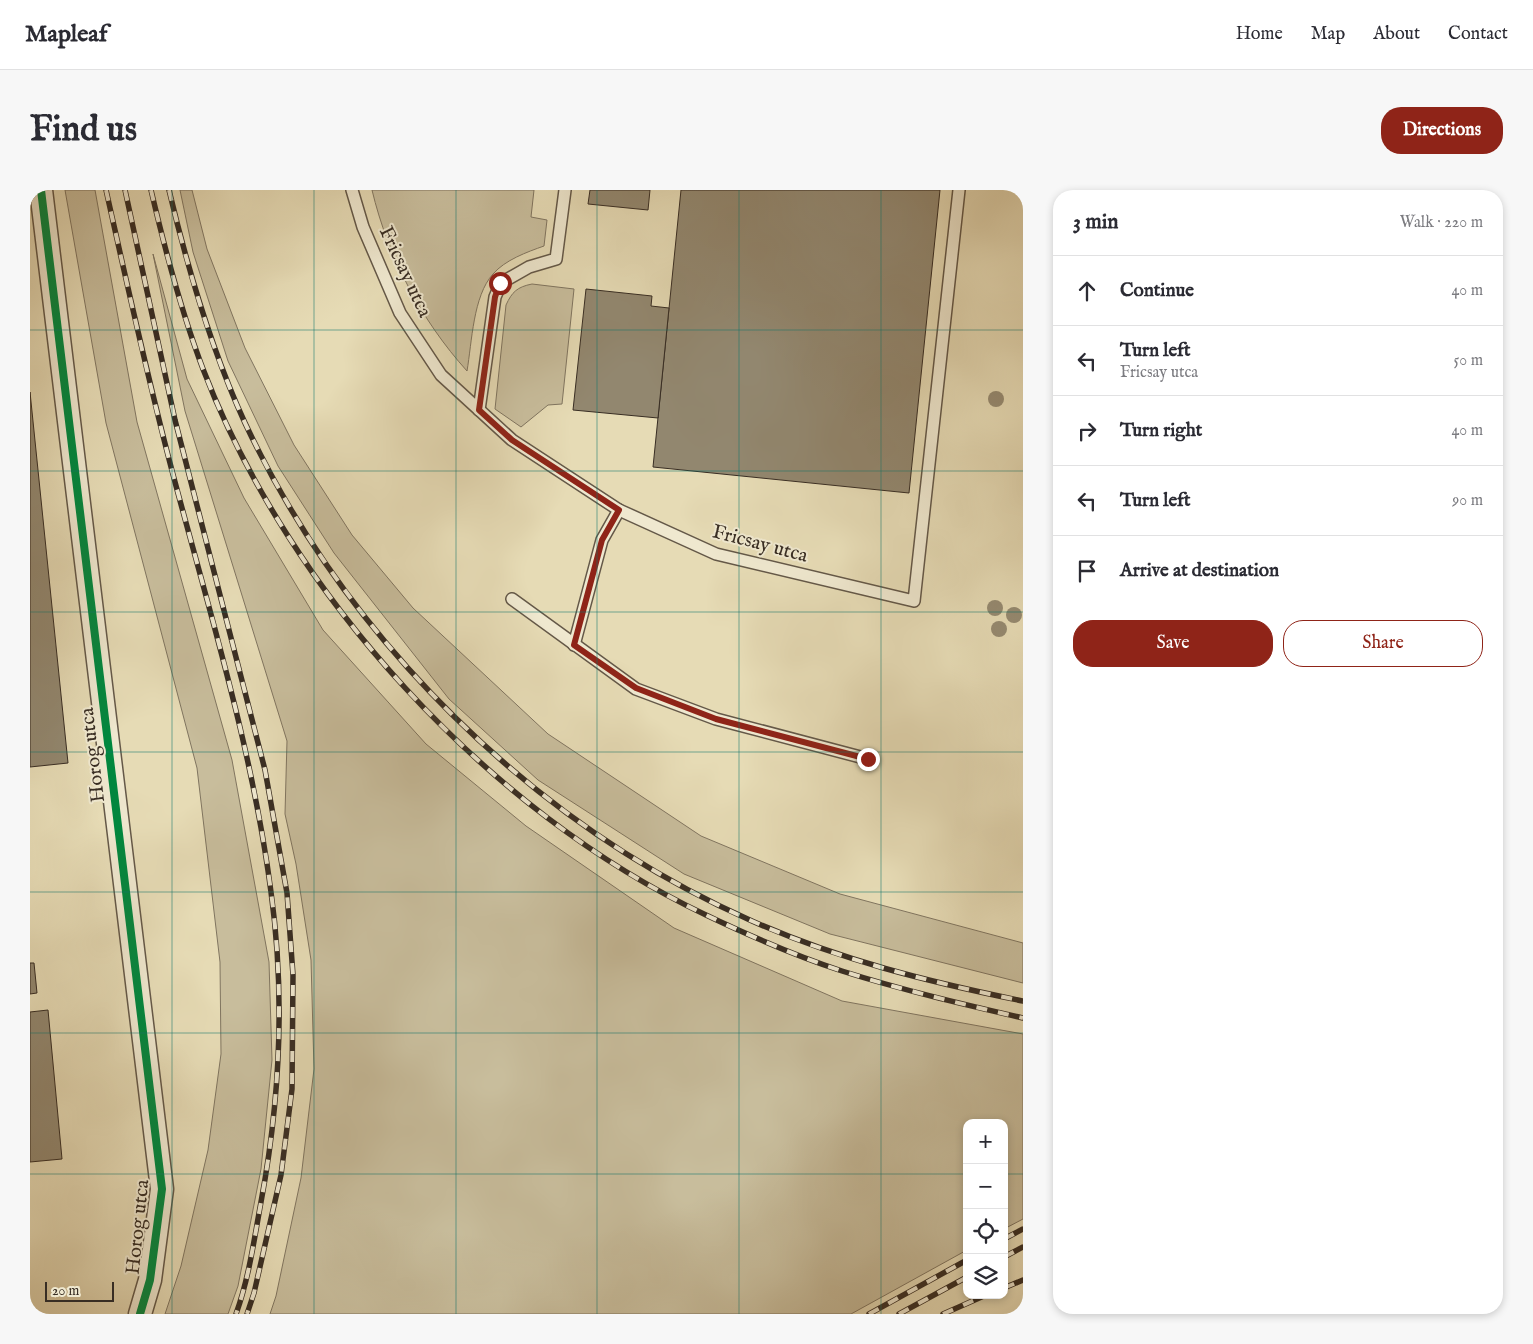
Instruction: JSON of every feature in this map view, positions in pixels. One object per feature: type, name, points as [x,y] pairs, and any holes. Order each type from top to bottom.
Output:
[{"type":"street","name":"Horog utca","points":[[41,190],[162,1189],[150,1280],[140,1314]]},
{"type":"lane","name":"Fricsay utca","points":[[352,190],[363,227],[400,313],[441,375],[512,440],[619,510],[716,554],[914,601],[958,190]]},
{"type":"lane","points":[[479,410],[495,297],[500,283],[529,267],[556,259],[565,190]]},
{"type":"lane","points":[[574,645],[602,540],[619,510]]},
{"type":"lane","points":[[512,599],[636,688],[716,719],[868,759]]},
{"type":"shaded area","points":[[65,190],[95,190],[137,422],[232,760],[269,962],[272,1060],[261,1169],[238,1286],[228,1314],[165,1314],[181,1266],[208,1150],[221,1054],[220,962],[197,768],[106,423]]},
{"type":"shaded area","points":[[180,190],[192,190],[207,249],[245,348],[294,445],[352,535],[413,608],[548,734],[701,836],[840,894],[1023,943],[1023,983],[830,934],[684,874],[538,780],[449,699],[334,553],[278,466],[228,361],[193,252]]},
{"type":"shaded area","points":[[372,190],[534,190],[531,217],[547,220],[544,246],[510,261],[498,269],[486,283],[474,320],[467,371],[435,331],[408,286],[387,239]]},
{"type":"shaded area","points":[[153,254],[187,379],[244,498],[323,630],[426,744],[526,826],[674,928],[842,1001],[1023,1034],[1023,1219],[1008,1227],[1008,1119],[963,1119],[963,1252],[851,1314],[270,1314],[276,1296],[301,1178],[314,1069],[311,960],[296,864],[285,814],[287,741],[185,411]]},
{"type":"shaded area","points":[[532,284],[574,289],[562,404],[548,405],[521,427],[495,409],[506,305],[516,291]]},
{"type":"building","points":[[590,190],[650,190],[648,210],[588,204]]},
{"type":"building","points":[[681,190],[940,190],[909,493],[653,467]]},
{"type":"building","points":[[586,289],[652,296],[651,306],[669,308],[658,418],[573,410]]},
{"type":"building","points":[[30,392],[68,763],[30,767]]},
{"type":"building","points":[[30,963],[34,963],[37,993],[30,994]]},
{"type":"building","points":[[48,1010],[62,1159],[30,1162],[30,1012]]},
{"type":"railway","points":[[106,190],[156,409],[242,737],[263,840],[271,892],[278,969],[279,1008],[273,1125],[248,1273],[236,1314]]},
{"type":"railway","points":[[125,190],[175,420],[265,770],[287,893],[293,975],[292,1089],[281,1175],[254,1293],[247,1314]]},
{"type":"railway","points":[[151,190],[174,280],[195,347],[240,453],[287,535],[342,613],[405,688],[474,756],[548,818],[625,871],[706,915],[773,945],[842,971],[910,991],[1023,1018]]},
{"type":"railway","points":[[169,190],[192,279],[221,367],[245,423],[287,503],[336,579],[392,650],[455,717],[522,778],[595,833],[672,881],[752,921],[818,947],[919,978],[1023,1001]]},
{"type":"railway","points":[[1008,1237],[1023,1229]]},
{"type":"railway","points":[[1008,1255],[1023,1247]]},
{"type":"railway","points":[[869,1314],[963,1262]]},
{"type":"railway","points":[[899,1314],[963,1279]]},
{"type":"railway","points":[[1008,1286],[1023,1280]]},
{"type":"railway","points":[[943,1314],[977,1299]]},
{"type":"cycle path","points":[[41,190],[162,1189],[150,1280],[140,1314]]},
{"type":"route","points":[[500,283],[495,297],[479,410],[512,440],[619,510],[602,540],[574,645],[636,688],[716,719],[868,759]]}]
